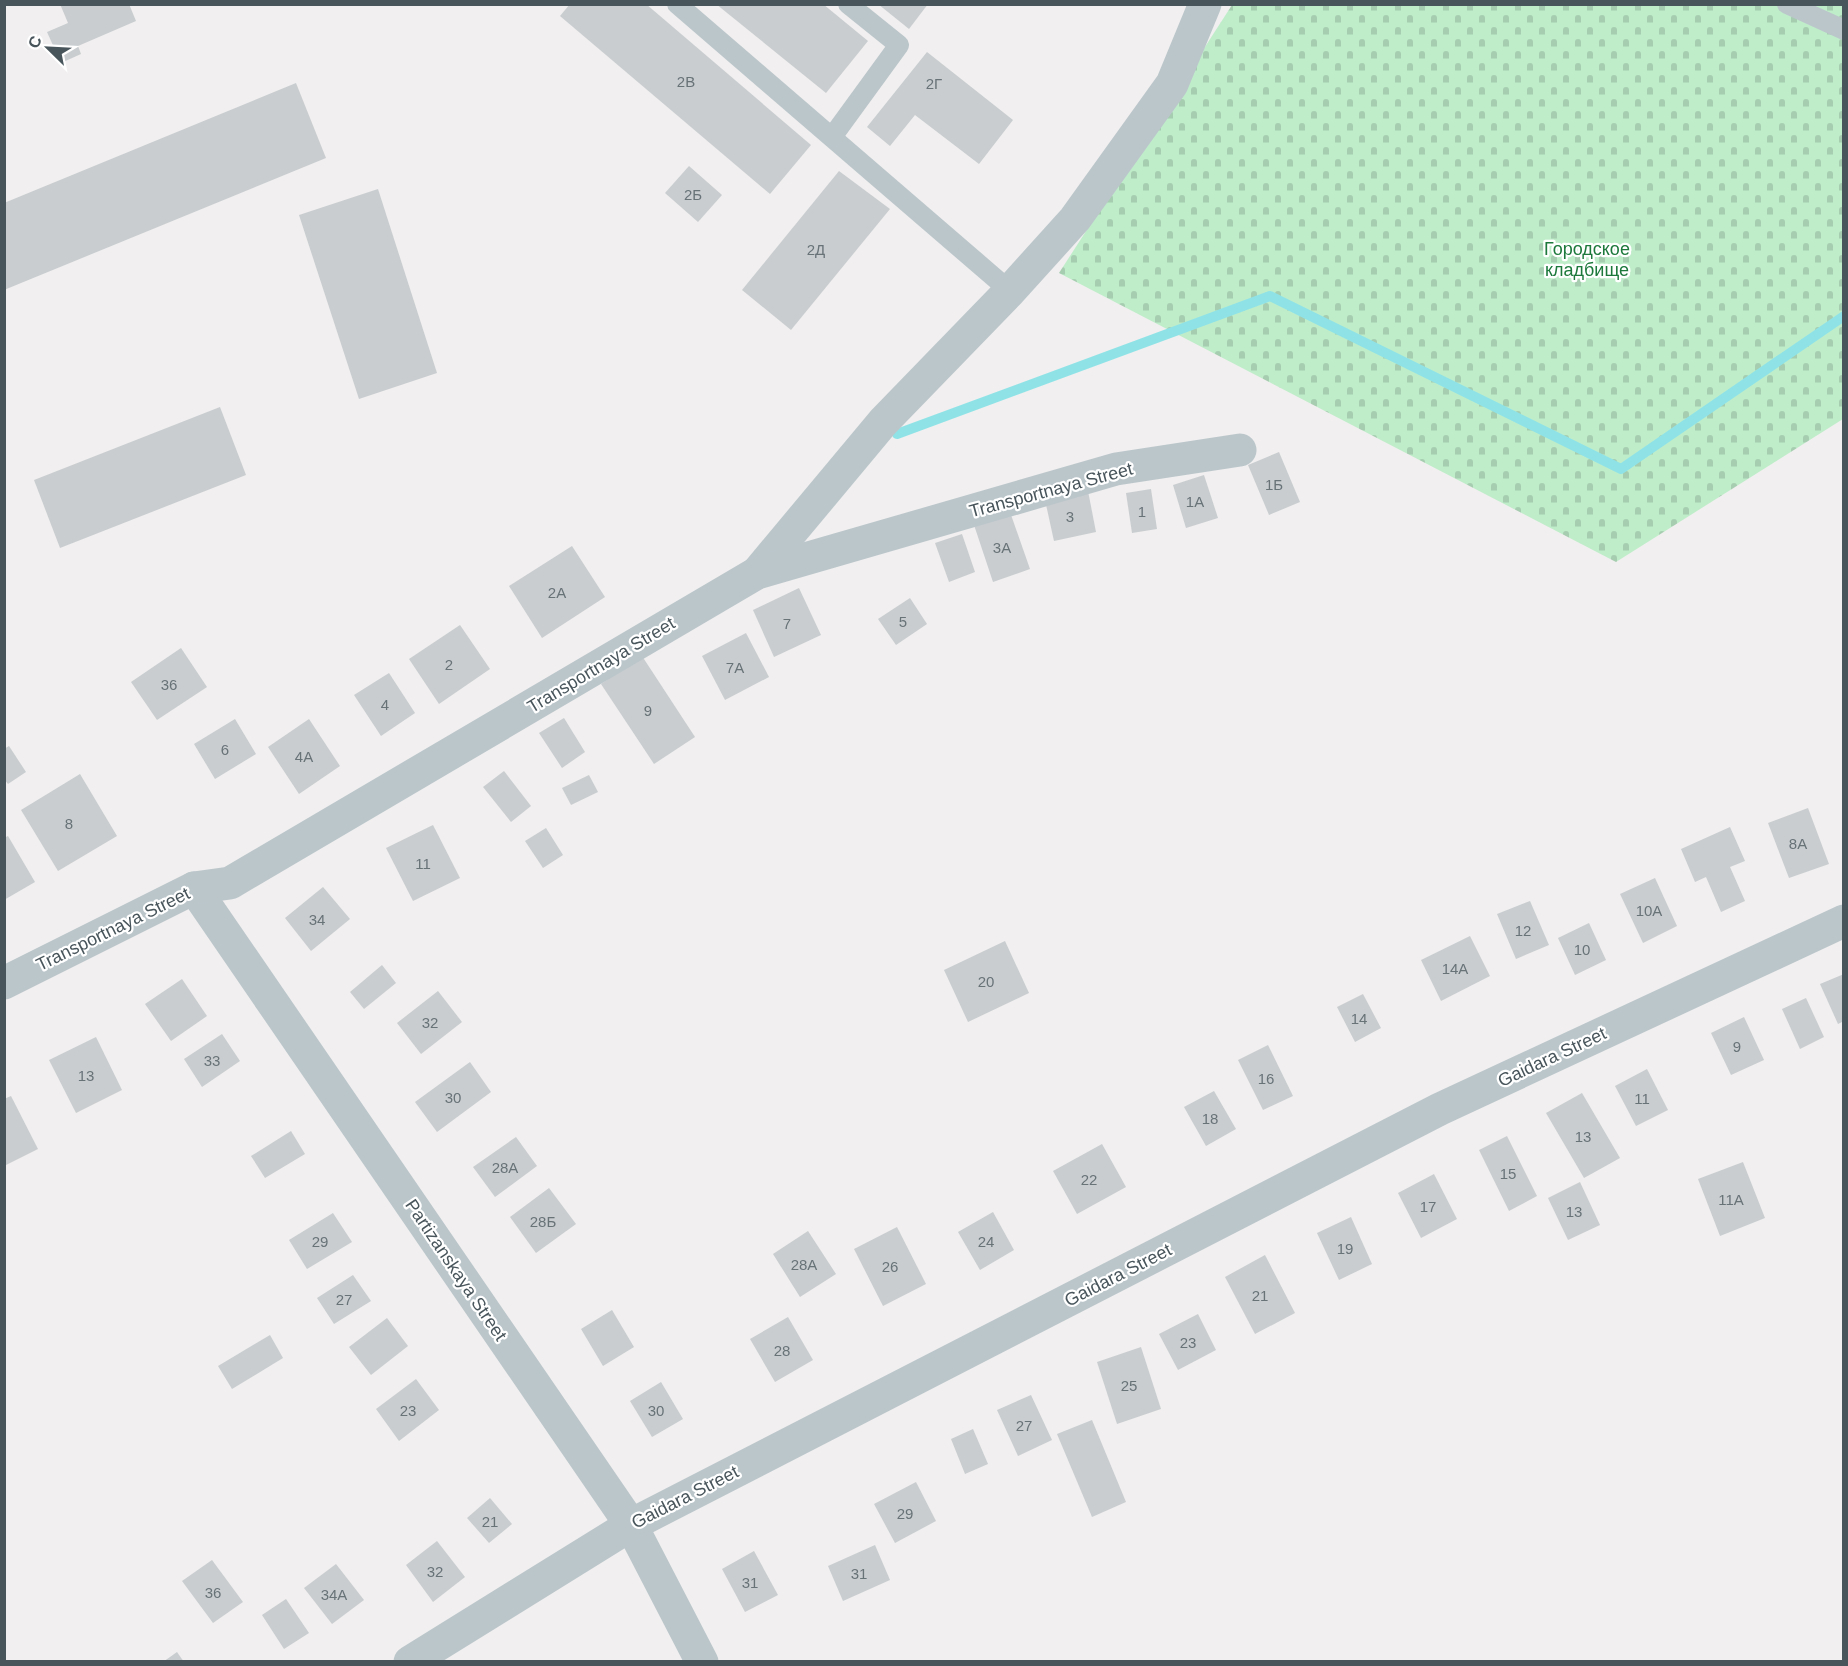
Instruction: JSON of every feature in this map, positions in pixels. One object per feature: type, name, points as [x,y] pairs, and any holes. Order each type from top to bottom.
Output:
[{"type":"street","points":[[757,573],[884,423],[1075,219],[1173,84],[1205,4]]},
{"type":"street","name":"Transportnaya Street","points":[[4,983],[194,888],[230,884],[757,573],[1116,469],[1240,450]]},
{"type":"street","name":"Partizanskaya Street","points":[[194,888],[631,1524],[702,1662]]},
{"type":"street","name":"Gaidara Street","points":[[410,1662],[631,1524],[1440,1110],[1844,921]]},
{"type":"lane","points":[[677,4],[1010,291]]},
{"type":"lane","points":[[832,136],[899,45],[848,4]]},
{"type":"lane","points":[[1787,4],[1844,30]]},
{"type":"green space","name":"Городское кладбище","points":[[1232,5],[1843,5],[1843,419],[1616,562],[1059,273]]},
{"type":"building","points":[[60,4],[129,4],[136,21],[78,46],[81,54],[61,63],[47,32],[68,23]]},
{"type":"building","points":[[570,4],[646,4],[811,145],[770,194],[560,16]]},
{"type":"building","points":[[716,4],[823,4],[868,41],[826,93]]},
{"type":"building","points":[[878,4],[928,4],[909,29]]},
{"type":"building","points":[[927,52],[1013,120],[979,164],[915,115],[890,146],[867,127]]},
{"type":"building","points":[[296,83],[326,158],[4,290],[4,203]]},
{"type":"building","points":[[689,166],[722,195],[698,222],[665,193]]},
{"type":"building","points":[[839,171],[890,209],[791,330],[742,290]]},
{"type":"building","points":[[378,189],[437,373],[359,399],[299,215]]},
{"type":"building","points":[[220,407],[246,475],[60,548],[34,480]]},
{"type":"building","points":[[1279,452],[1300,502],[1269,515],[1248,465]]},
{"type":"building","points":[[1204,475],[1218,518],[1186,528],[1173,485]]},
{"type":"building","points":[[1151,489],[1157,529],[1132,533],[1126,493]]},
{"type":"building","points":[[1088,491],[1096,532],[1054,541],[1045,500]]},
{"type":"building","points":[[1010,512],[1030,569],[993,582],[974,525]]},
{"type":"building","points":[[962,534],[975,572],[949,582],[935,543]]},
{"type":"building","points":[[572,546],[605,597],[542,638],[509,586]]},
{"type":"building","points":[[799,588],[821,635],[774,657],[753,610]]},
{"type":"building","points":[[910,598],[927,624],[896,645],[878,619]]},
{"type":"building","points":[[460,625],[490,669],[439,704],[409,659]]},
{"type":"building","points":[[746,633],[769,677],[725,700],[702,656]]},
{"type":"building","points":[[181,648],[207,687],[157,720],[131,682]]},
{"type":"building","points":[[642,656],[695,737],[654,764],[601,684]]},
{"type":"building","points":[[389,673],[415,713],[381,736],[354,695]]},
{"type":"building","points":[[564,718],[585,752],[562,768],[539,733]]},
{"type":"building","points":[[235,719],[256,754],[215,779],[194,744]]},
{"type":"building","points":[[309,719],[340,766],[299,794],[268,747]]},
{"type":"building","points":[[9,746],[26,772],[8,784],[4,779],[4,749]]},
{"type":"building","points":[[504,771],[531,806],[511,822],[483,787]]},
{"type":"building","points":[[80,774],[117,836],[58,871],[21,810]]},
{"type":"building","points":[[589,775],[598,792],[571,805],[562,788]]},
{"type":"building","points":[[1808,808],[1829,864],[1789,878],[1768,823]]},
{"type":"building","points":[[433,825],[460,878],[413,901],[386,848]]},
{"type":"building","points":[[1730,827],[1745,861],[1730,867],[1745,901],[1721,912],[1706,877],[1695,882],[1681,849]]},
{"type":"building","points":[[546,828],[563,855],[543,868],[525,841]]},
{"type":"building","points":[[8,836],[35,882],[4,900],[4,838]]},
{"type":"building","points":[[1655,878],[1677,926],[1643,943],[1620,894]]},
{"type":"building","points":[[323,887],[350,919],[311,951],[285,918]]},
{"type":"building","points":[[1530,901],[1549,945],[1516,959],[1497,914]]},
{"type":"building","points":[[1589,923],[1606,960],[1575,975],[1558,938]]},
{"type":"building","points":[[1470,936],[1490,976],[1441,1001],[1421,960]]},
{"type":"building","points":[[1005,941],[1029,993],[968,1022],[944,970]]},
{"type":"building","points":[[382,965],[396,983],[364,1009],[350,992]]},
{"type":"building","points":[[1844,974],[1844,1021],[1838,1024],[1820,984]]},
{"type":"building","points":[[182,979],[207,1016],[171,1041],[145,1004]]},
{"type":"building","points":[[438,991],[462,1022],[421,1054],[397,1023]]},
{"type":"building","points":[[1363,994],[1381,1028],[1355,1042],[1337,1007]]},
{"type":"building","points":[[1806,998],[1824,1037],[1800,1049],[1782,1009]]},
{"type":"building","points":[[1744,1017],[1764,1060],[1731,1075],[1711,1033]]},
{"type":"building","points":[[222,1034],[240,1061],[202,1087],[184,1059]]},
{"type":"building","points":[[96,1037],[122,1090],[76,1113],[49,1060]]},
{"type":"building","points":[[1268,1045],[1293,1096],[1263,1110],[1238,1060]]},
{"type":"building","points":[[470,1062],[491,1092],[437,1132],[415,1102]]},
{"type":"building","points":[[1647,1069],[1668,1110],[1636,1126],[1615,1086]]},
{"type":"building","points":[[1214,1091],[1236,1129],[1206,1146],[1184,1107]]},
{"type":"building","points":[[1582,1093],[1620,1158],[1584,1178],[1546,1113]]},
{"type":"building","points":[[11,1096],[38,1149],[4,1166],[4,1099]]},
{"type":"building","points":[[291,1131],[305,1154],[265,1178],[251,1156]]},
{"type":"building","points":[[1507,1136],[1537,1196],[1509,1211],[1479,1150]]},
{"type":"building","points":[[516,1137],[537,1166],[495,1197],[473,1167]]},
{"type":"building","points":[[1102,1144],[1126,1187],[1077,1214],[1053,1171]]},
{"type":"building","points":[[1743,1162],[1765,1218],[1720,1236],[1698,1179]]},
{"type":"building","points":[[1434,1174],[1457,1219],[1421,1238],[1398,1193]]},
{"type":"building","points":[[1580,1182],[1600,1225],[1568,1240],[1548,1198]]},
{"type":"building","points":[[549,1188],[576,1224],[536,1253],[510,1217]]},
{"type":"building","points":[[993,1212],[1014,1250],[980,1270],[958,1232]]},
{"type":"building","points":[[333,1213],[352,1242],[307,1269],[289,1240]]},
{"type":"building","points":[[1351,1217],[1372,1264],[1339,1280],[1317,1233]]},
{"type":"building","points":[[897,1227],[926,1284],[883,1306],[854,1249]]},
{"type":"building","points":[[808,1231],[836,1274],[800,1297],[773,1254]]},
{"type":"building","points":[[1265,1255],[1295,1313],[1255,1334],[1225,1277]]},
{"type":"building","points":[[353,1275],[371,1301],[334,1324],[317,1298]]},
{"type":"building","points":[[612,1310],[634,1347],[603,1366],[581,1329]]},
{"type":"building","points":[[1198,1314],[1216,1350],[1178,1370],[1159,1334]]},
{"type":"building","points":[[788,1317],[813,1360],[775,1382],[750,1339]]},
{"type":"building","points":[[387,1318],[408,1346],[371,1375],[349,1347]]},
{"type":"building","points":[[270,1335],[283,1358],[232,1389],[218,1366]]},
{"type":"building","points":[[1141,1347],[1161,1409],[1117,1424],[1097,1362]]},
{"type":"building","points":[[416,1379],[439,1410],[399,1441],[376,1409]]},
{"type":"building","points":[[661,1382],[683,1419],[652,1437],[630,1401]]},
{"type":"building","points":[[1031,1395],[1052,1440],[1018,1456],[997,1410]]},
{"type":"building","points":[[1092,1420],[1126,1502],[1092,1517],[1057,1434]]},
{"type":"building","points":[[973,1429],[988,1464],[965,1474],[951,1439]]},
{"type":"building","points":[[916,1482],[936,1521],[895,1543],[874,1504]]},
{"type":"building","points":[[490,1498],[512,1524],[489,1543],[467,1518]]},
{"type":"building","points":[[437,1541],[465,1577],[433,1602],[406,1565]]},
{"type":"building","points":[[875,1545],[890,1580],[843,1601],[828,1566]]},
{"type":"building","points":[[754,1551],[778,1595],[745,1612],[722,1569]]},
{"type":"building","points":[[212,1560],[243,1602],[213,1623],[182,1581]]},
{"type":"building","points":[[336,1564],[364,1600],[332,1624],[304,1588]]},
{"type":"building","points":[[286,1599],[309,1633],[284,1649],[262,1615]]},
{"type":"building","points":[[177,1652],[184,1662],[163,1662]]},
{"type":"waterway","points":[[897,434],[1270,296],[1621,469],[1844,316]]}]
